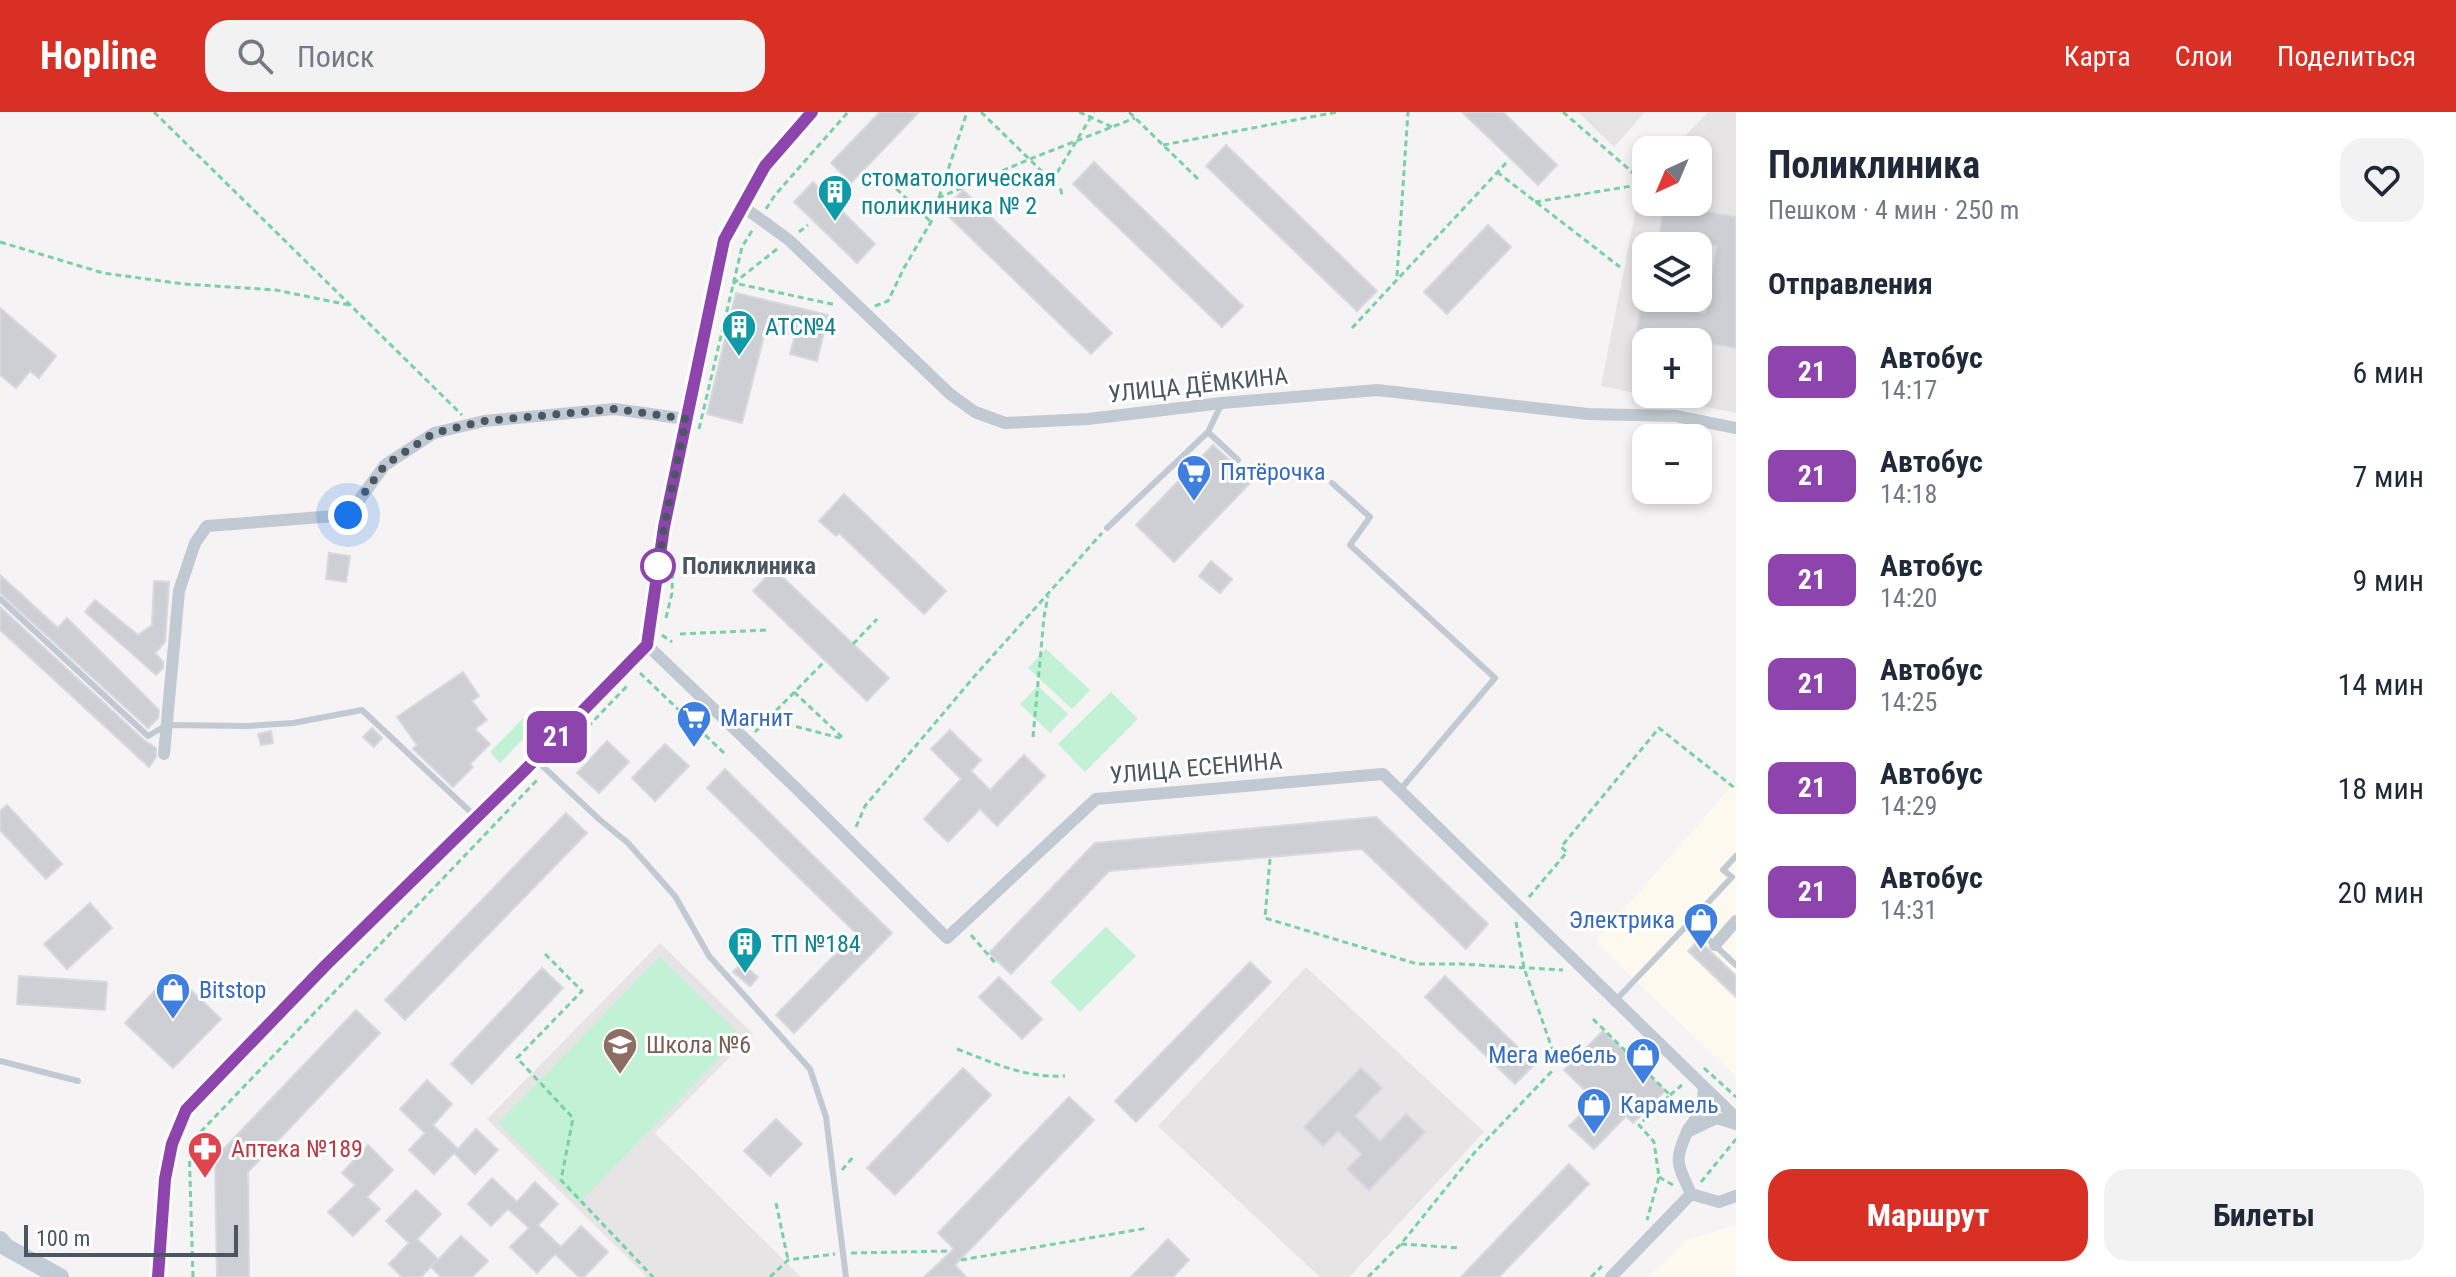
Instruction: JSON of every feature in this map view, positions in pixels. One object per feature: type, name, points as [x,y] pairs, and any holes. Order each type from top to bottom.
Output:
[{"type":"street","points":[[158,1277],[165,1179],[172,1144],[186,1110],[325,966],[649,646],[664,527],[724,240],[765,166],[812,112]]},
{"type":"street","name":"УЛИЦА ДЁМКИНА","points":[[742,206],[789,240],[950,394],[975,412],[1005,423],[1088,419],[1222,403],[1377,390],[1588,414],[1676,416],[1736,428]]},
{"type":"street","points":[[164,754],[179,591],[195,543],[207,526],[348,515],[385,465],[434,433],[467,424],[615,409],[686,419]]},
{"type":"street","points":[[649,646],[947,938],[962,924]]},
{"type":"street","name":"УЛИЦА ЕСЕНИНА","points":[[962,924],[1096,799],[1383,774],[1736,1118]]},
{"type":"street","points":[[1715,945],[1736,921]]},
{"type":"street","points":[[1691,1194],[1677,1161],[1678,1152],[1702,1110],[1704,1087]]},
{"type":"street","points":[[1687,1132],[1716,1118],[1736,1124]]},
{"type":"street","points":[[1691,1194],[1719,1202],[1736,1196]]},
{"type":"street","points":[[1611,1277],[1691,1194]]},
{"type":"street","points":[[0,1240],[6,1247],[60,1277]]},
{"type":"lane","points":[[1107,528],[1208,432],[1222,403]]},
{"type":"lane","points":[[1208,432],[1238,460]]},
{"type":"lane","points":[[1332,483],[1370,517],[1350,545],[1495,678],[1400,790]]},
{"type":"lane","points":[[0,599],[148,736],[167,725],[293,723],[362,710],[477,818]]},
{"type":"lane","points":[[535,759],[647,864],[675,896],[709,956],[810,1069],[826,1117],[846,1277]]},
{"type":"lane","points":[[1615,1001],[1732,877],[1723,870],[1736,856]]},
{"type":"lane","points":[[1690,922],[1736,965]]},
{"type":"lane","points":[[0,1061],[78,1081]]},
{"type":"path","points":[[154,112],[459,410],[467,424]]},
{"type":"path","points":[[698,432],[742,247],[775,195],[848,112]]},
{"type":"path","points":[[734,283],[863,310],[888,301],[931,222],[967,112]]},
{"type":"path","points":[[981,112],[1061,190],[1062,196]]},
{"type":"path","points":[[1079,112],[1093,114],[1112,127]]},
{"type":"path","points":[[1129,112],[1198,179]]},
{"type":"path","points":[[1163,145],[1337,112]]},
{"type":"path","points":[[1397,278],[1408,112]]},
{"type":"path","points":[[1563,112],[1632,172]]},
{"type":"path","points":[[1052,181],[1093,114]]},
{"type":"path","points":[[938,198],[1135,118]]},
{"type":"path","points":[[1352,328],[1506,163]]},
{"type":"path","points":[[1497,172],[1620,267]]},
{"type":"path","points":[[882,175],[931,222]]},
{"type":"path","points":[[1535,202],[1632,186]]},
{"type":"path","points":[[734,283],[808,225]]},
{"type":"path","points":[[0,242],[103,273],[184,284],[276,290],[352,305]]},
{"type":"path","points":[[850,842],[865,806],[973,678],[1107,528]]},
{"type":"path","points":[[665,620],[672,593],[674,551]]},
{"type":"path","points":[[1033,737],[1049,593]]},
{"type":"path","points":[[853,644],[877,619]]},
{"type":"path","points":[[680,634],[768,630]]},
{"type":"path","points":[[672,642],[661,634],[649,646],[647,665],[640,673],[724,753]]},
{"type":"path","points":[[746,741],[825,661]]},
{"type":"path","points":[[193,1277],[189,1144],[630,683]]},
{"type":"path","points":[[767,719],[844,739],[794,692]]},
{"type":"path","points":[[1527,900],[1567,852],[1561,847],[1659,728],[1736,789]]},
{"type":"path","points":[[1270,859],[1265,918],[1417,964],[1584,970]]},
{"type":"path","points":[[1513,901],[1524,968],[1556,1060]]},
{"type":"path","points":[[962,924],[997,965]]},
{"type":"path","points":[[545,954],[582,991],[517,1058],[573,1118],[561,1180],[653,1277]]},
{"type":"path","points":[[1593,1019],[1670,1095],[1639,1125],[1654,1142],[1659,1177],[1647,1221]]},
{"type":"path","points":[[957,1049],[1015,1071],[1041,1077],[1065,1076]]},
{"type":"path","points":[[1368,1277],[1401,1244],[1475,1152],[1554,1069]]},
{"type":"path","points":[[1691,1194],[1736,1139]]},
{"type":"path","points":[[835,1178],[854,1156]]},
{"type":"path","points":[[776,1203],[788,1260]]},
{"type":"path","points":[[961,1260],[1148,1228]]},
{"type":"path","points":[[1401,1244],[1460,1248]]},
{"type":"path","points":[[770,1277],[788,1260],[844,1253],[949,1251]]},
{"type":"path","points":[[1591,1277],[1602,1266]]},
{"type":"shaded area","points":[[1578,112],[1645,112],[1614,147]]},
{"type":"shaded area","points":[[1708,112],[1736,112],[1736,413],[1711,408],[1712,328],[1632,328],[1632,392],[1601,386],[1634,216],[1712,216],[1712,136],[1685,136]]},
{"type":"shaded area","points":[[1736,781],[1736,1077],[1595,942]]},
{"type":"shaded area","name":"Школа №6","points":[[660,943],[753,1034],[655,1133],[801,1277],[647,1277],[487,1119]]},
{"type":"shaded area","points":[[1306,967],[1484,1132],[1349,1277],[1320,1277],[1158,1126]]},
{"type":"shaded area","points":[[1736,1225],[1736,1277],[1648,1277],[1686,1240]]},
{"type":"green space","points":[[1046,649],[1090,690],[1072,709],[1028,668]]},
{"type":"green space","points":[[1038,686],[1068,714],[1050,733],[1020,704]]},
{"type":"green space","points":[[1111,692],[1138,719],[1085,772],[1058,744]]},
{"type":"green space","points":[[529,712],[540,722],[500,763],[490,752]]},
{"type":"green space","points":[[1106,927],[1136,956],[1080,1012],[1050,982]]},
{"type":"green space","points":[[660,957],[741,1036],[579,1203],[498,1123]]},
{"type":"building","points":[[880,112],[919,112],[851,183],[831,163]]},
{"type":"building","points":[[1462,112],[1503,112],[1557,165],[1538,185]]},
{"type":"building","points":[[1226,145],[1377,291],[1357,311],[1206,166]]},
{"type":"building","points":[[1094,162],[1243,306],[1222,327],[1073,184]]},
{"type":"building","name":"стоматологическая поликлиника № 2","points":[[813,182],[875,244],[857,263],[794,202]]},
{"type":"building","points":[[963,190],[1112,333],[1091,354],[943,211]]},
{"type":"building","points":[[1712,213],[1736,217],[1736,348],[1712,344],[1712,328],[1637,328],[1640,312],[1712,312],[1712,274],[1717,246],[1712,245],[1712,232],[1660,232],[1663,216],[1712,216]]},
{"type":"building","points":[[1488,225],[1511,247],[1447,314],[1424,292]]},
{"type":"building","name":"АТС№4","points":[[736,293],[828,315],[817,361],[790,354],[795,335],[766,328],[742,423],[707,414]]},
{"type":"building","points":[[0,308],[56,356],[39,378],[30,371],[16,388],[0,375]]},
{"type":"building","name":"Пятёрочка","points":[[1213,445],[1252,481],[1174,562],[1136,525]]},
{"type":"building","points":[[844,494],[946,591],[924,614],[839,533],[836,536],[819,521]]},
{"type":"building","points":[[329,553],[350,556],[346,582],[326,579]]},
{"type":"building","points":[[1211,561],[1232,579],[1220,593],[1199,576]]},
{"type":"building","points":[[774,569],[889,678],[867,701],[753,591]]},
{"type":"building","points":[[0,575],[58,628],[67,618],[159,710],[158,718],[148,728],[0,593]]},
{"type":"building","points":[[154,581],[169,582],[165,642],[155,653],[163,662],[163,668],[156,675],[85,612],[95,600],[138,635],[152,625]]},
{"type":"building","points":[[0,607],[156,748],[156,757],[149,767],[0,630]]},
{"type":"building","points":[[463,672],[479,696],[472,701],[487,720],[475,729],[490,744],[453,787],[413,749],[417,745],[397,717]]},
{"type":"building","points":[[372,728],[382,738],[374,747],[363,737]]},
{"type":"building","points":[[950,730],[981,760],[971,771],[990,790],[1024,755],[1045,776],[997,826],[980,809],[948,842],[924,819],[961,779],[931,749]]},
{"type":"building","points":[[271,731],[273,743],[261,745],[258,734]]},
{"type":"building","points":[[607,741],[629,762],[599,793],[577,773]]},
{"type":"building","points":[[665,744],[689,766],[655,801],[632,778]]},
{"type":"building","points":[[725,769],[892,933],[794,1033],[776,1015],[856,933],[707,788]]},
{"type":"building","points":[[7,805],[62,864],[46,879],[0,830],[0,811]]},
{"type":"building","points":[[566,813],[587,833],[405,1020],[385,1000]]},
{"type":"building","points":[[1376,817],[1488,924],[1466,949],[1362,849],[1109,871],[1011,974],[989,953],[1095,843]]},
{"type":"building","points":[[90,903],[112,928],[67,969],[44,944]]},
{"type":"building","points":[[1699,940],[1736,976],[1736,997],[1688,951]]},
{"type":"building","points":[[1250,962],[1271,982],[1136,1122],[1115,1101]]},
{"type":"building","name":"ТП №184","points":[[741,963],[758,977],[750,986],[733,972]]},
{"type":"building","points":[[542,968],[563,988],[472,1084],[451,1064]]},
{"type":"building","name":"Bitstop","points":[[172,972],[221,1019],[173,1068],[125,1023]]},
{"type":"building","points":[[19,976],[107,982],[105,1010],[17,1004]]},
{"type":"building","points":[[1445,976],[1535,1064],[1515,1084],[1425,997]]},
{"type":"building","points":[[999,977],[1042,1019],[1022,1039],[979,997]]},
{"type":"building","points":[[356,1010],[380,1033],[248,1172],[249,1277],[217,1277],[215,1158]]},
{"type":"building","points":[[1603,1031],[1665,1091],[1633,1123],[1626,1116],[1594,1149],[1569,1126],[1595,1100],[1564,1070]]},
{"type":"building","points":[[963,1068],[991,1095],[895,1195],[867,1168]]},
{"type":"building","points":[[1361,1068],[1382,1088],[1355,1116],[1380,1141],[1406,1114],[1425,1132],[1369,1190],[1347,1169],[1362,1154],[1338,1131],[1323,1146],[1304,1127]]},
{"type":"building","points":[[427,1080],[452,1104],[433,1125],[458,1149],[476,1129],[498,1150],[475,1174],[454,1153],[434,1174],[409,1150],[425,1133],[400,1109]]},
{"type":"building","points":[[1069,1097],[1094,1120],[955,1265],[966,1277],[924,1277],[954,1249],[938,1233]]},
{"type":"building","points":[[776,1119],[802,1144],[770,1176],[744,1151]]},
{"type":"building","points":[[368,1145],[393,1170],[367,1197],[380,1209],[353,1236],[328,1212],[355,1185],[342,1173]]},
{"type":"building","points":[[1569,1164],[1589,1184],[1499,1277],[1461,1277]]},
{"type":"building","points":[[492,1178],[517,1202],[535,1182],[558,1204],[538,1225],[561,1247],[581,1226],[608,1252],[584,1277],[579,1277],[555,1254],[537,1273],[510,1247],[529,1228],[508,1209],[491,1226],[468,1204]]},
{"type":"building","points":[[416,1190],[441,1214],[417,1239],[438,1259],[421,1277],[402,1277],[389,1264],[409,1243],[386,1221]]},
{"type":"building","points":[[461,1236],[488,1261],[472,1277],[441,1277],[431,1267]]},
{"type":"building","points":[[1168,1239],[1189,1260],[1173,1277],[1131,1277]]},
{"type":"bus line","name":"21","points":[[158,1277],[165,1179],[172,1144],[186,1110],[325,966],[647,645],[664,527],[724,240],[765,166],[812,112]]},
{"type":"place","name":"стоматологическая поликлиника № 2","points":[[835,223]]},
{"type":"place","name":"АТС№4","points":[[739,358]]},
{"type":"place","name":"Пятёрочка","points":[[1194,503]]},
{"type":"place","name":"Поликлиника","points":[[658,566]]},
{"type":"place","name":"Магнит","points":[[694,749]]},
{"type":"place","name":"Электрика","points":[[1701,951]]},
{"type":"place","name":"ТП №184","points":[[745,975]]},
{"type":"place","name":"Bitstop","points":[[173,1021]]},
{"type":"place","name":"Школа №6","points":[[620,1076]]},
{"type":"place","name":"Мега мебель","points":[[1643,1086]]},
{"type":"place","name":"Карамель","points":[[1594,1136]]},
{"type":"place","name":"Аптека №189","points":[[205,1180]]},
{"type":"route","points":[[348,515],[385,465],[434,433],[484,421],[615,409],[686,419],[658,566]]}]
